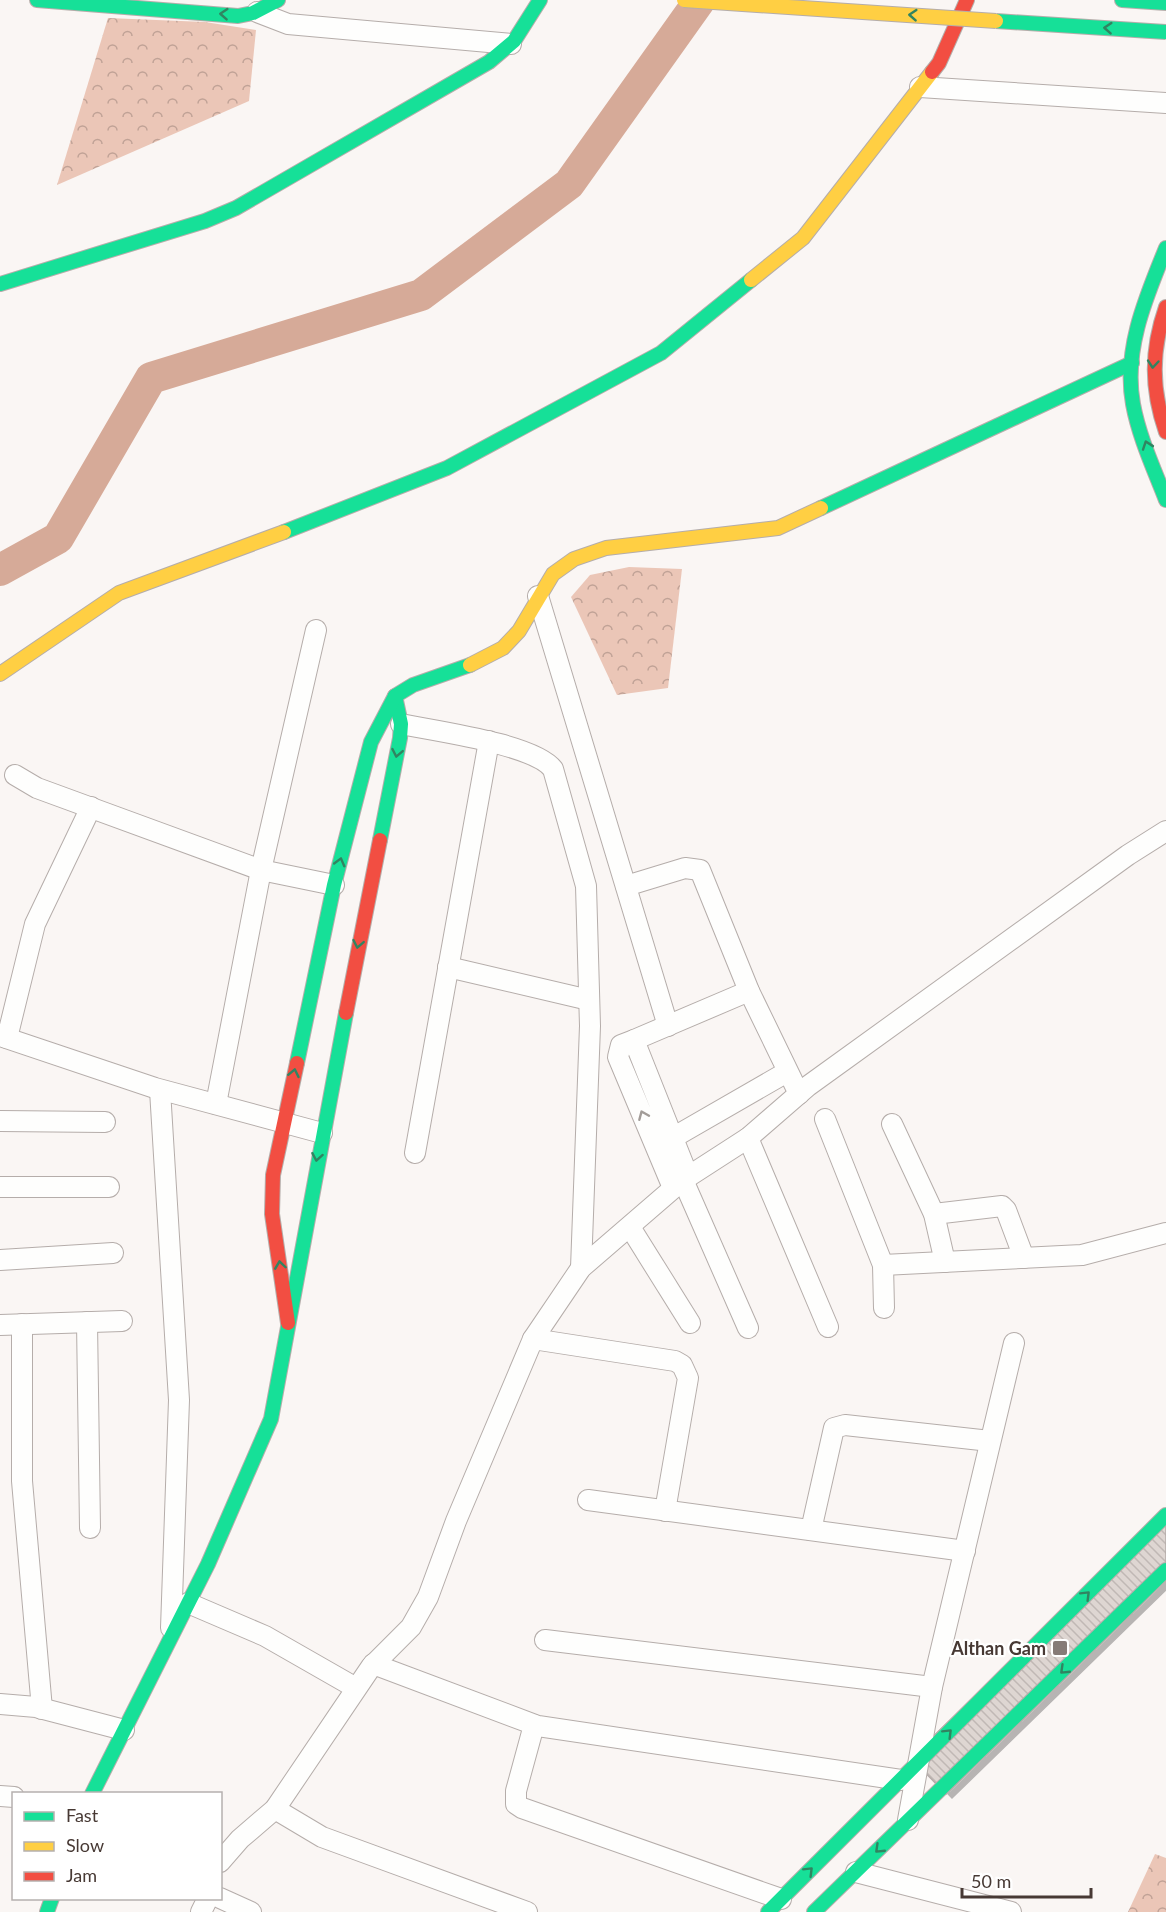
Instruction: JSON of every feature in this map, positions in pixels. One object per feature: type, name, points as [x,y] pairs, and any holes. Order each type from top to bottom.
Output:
[{"type":"street","points":[[37,0],[238,16],[257,12],[278,0]]},
{"type":"street","points":[[0,284],[220,216],[489,62],[511,45],[540,0]]},
{"type":"street","points":[[684,0],[1166,32]]},
{"type":"street","points":[[0,674],[119,593],[198,566],[447,468],[645,364],[787,253],[820,218],[946,50],[967,0]]},
{"type":"street","points":[[1122,0],[1166,3]]},
{"type":"street","points":[[257,12],[288,24],[511,45]]},
{"type":"street","points":[[920,87],[1166,103]]},
{"type":"street","points":[[1166,248],[1150,286],[1134,345],[1132,363],[1133,404],[1166,500]]},
{"type":"street","points":[[1166,307],[1153,360],[1152,378],[1158,411],[1166,432]]},
{"type":"street","points":[[288,1323],[271,1195],[283,1122],[334,885],[371,742],[395,696],[413,685],[479,662],[503,648],[519,631],[553,574],[590,552],[762,532],[791,523],[1132,363]]},
{"type":"street","points":[[538,596],[668,1026]]},
{"type":"street","points":[[216,1104],[261,870],[316,630]]},
{"type":"street","points":[[93,1792],[188,1603],[271,1419],[322,1132],[401,724],[395,696]]},
{"type":"street","points":[[401,724],[489,741],[541,757],[553,769],[586,886],[589,1000],[581,1268]]},
{"type":"street","points":[[415,1153],[489,741]]},
{"type":"street","points":[[15,775],[37,788],[261,870],[334,885]]},
{"type":"street","points":[[91,807],[35,924],[4,1037],[160,1090],[322,1132]]},
{"type":"street","points":[[222,1860],[240,1839],[275,1809],[356,1688],[374,1664],[411,1627],[428,1597],[456,1521],[533,1339],[581,1268],[681,1181],[748,1138],[799,1094],[1128,855],[1166,831]]},
{"type":"street","points":[[626,886],[685,868],[700,870],[749,991],[799,1094]]},
{"type":"street","points":[[448,967],[589,1000]]},
{"type":"street","points":[[748,1328],[665,1143],[618,1057],[621,1045],[749,991]]},
{"type":"street","points":[[665,1143],[787,1072]]},
{"type":"street","points":[[160,1090],[179,1400],[171,1637]]},
{"type":"street","points":[[825,1119],[883,1265],[884,1308]]},
{"type":"street","points":[[0,1121],[105,1122]]},
{"type":"street","points":[[892,1124],[934,1214],[945,1262]]},
{"type":"street","points":[[748,1138],[828,1327]]},
{"type":"street","points":[[0,1187],[109,1187]]},
{"type":"street","points":[[934,1214],[1002,1206],[1006,1209],[1024,1258]]},
{"type":"street","points":[[630,1227],[690,1323]]},
{"type":"street","points":[[883,1265],[1082,1255],[1166,1233]]},
{"type":"street","points":[[0,1260],[113,1253]]},
{"type":"street","points":[[0,1325],[122,1321]]},
{"type":"street","points":[[87,1322],[90,1528]]},
{"type":"street","points":[[22,1324],[22,1481],[42,1709]]},
{"type":"street","points":[[533,1339],[675,1361],[682,1365],[688,1378],[665,1511]]},
{"type":"street","points":[[908,1821],[932,1687],[1014,1343]]},
{"type":"street","points":[[811,1530],[834,1428],[845,1425],[990,1441]]},
{"type":"street","points":[[588,1500],[965,1551]]},
{"type":"street","points":[[534,1725],[516,1791],[516,1804],[774,1906],[1166,1515]]},
{"type":"street","points":[[814,1912],[1166,1570]]},
{"type":"street","points":[[188,1603],[265,1636],[356,1688]]},
{"type":"street","points":[[545,1640],[932,1687]]},
{"type":"street","points":[[374,1664],[534,1725],[901,1780]]},
{"type":"street","points":[[0,1704],[42,1709],[123,1730]]},
{"type":"street","points":[[275,1809],[322,1837],[527,1912]]},
{"type":"street","points":[[856,1872],[1011,1912]]},
{"type":"street","points":[[222,1899],[251,1912]]},
{"type":"green space","points":[[108,18],[205,22],[256,30],[249,101],[57,185]]},
{"type":"green space","points":[[629,567],[682,569],[668,688],[617,695],[571,597],[590,575]]},
{"type":"green space","points":[[1155,1854],[1166,1858],[1166,1912],[1128,1912]]},
{"type":"building","points":[[1166,1510],[1166,1580],[946,1794],[911,1758]]},
{"type":"waterway","points":[[0,570],[58,538],[151,378],[421,295],[569,184],[700,0]]},
{"type":"traffic: fast","points":[[37,0],[238,16],[253,13],[278,0]]},
{"type":"traffic: fast","points":[[0,284],[205,221],[236,208],[489,62],[514,41],[540,0]]},
{"type":"traffic: fast","points":[[1122,0],[1166,3]]},
{"type":"traffic: fast","points":[[996,21],[1166,32]]},
{"type":"traffic: fast","points":[[1166,248],[1138,324],[1131,364],[1133,404],[1139,429],[1166,500]]},
{"type":"traffic: fast","points":[[284,532],[447,468],[661,353],[751,280]]},
{"type":"traffic: fast","points":[[821,508],[1132,363]]},
{"type":"traffic: fast","points":[[297,1063],[334,885],[371,742],[395,696],[413,685],[470,665]]},
{"type":"traffic: fast","points":[[380,840],[400,738],[401,724],[395,696]]},
{"type":"traffic: fast","points":[[93,1792],[208,1564],[271,1419],[346,1013]]},
{"type":"traffic: fast","points":[[768,1912],[1166,1515]]},
{"type":"traffic: fast","points":[[814,1912],[1166,1570]]},
{"type":"traffic: fast","points":[[47,1912],[51,1900]]},
{"type":"traffic: slow","points":[[684,0],[996,21]]},
{"type":"traffic: slow","points":[[751,280],[803,238],[932,72]]},
{"type":"traffic: slow","points":[[470,665],[503,648],[519,631],[553,574],[574,559],[606,548],[778,528],[821,508]]},
{"type":"traffic: slow","points":[[0,674],[119,593],[284,532]]},
{"type":"traffic: jam","points":[[932,72],[939,63],[967,0]]},
{"type":"traffic: jam","points":[[1166,307],[1155,354],[1155,385],[1166,432]]},
{"type":"traffic: jam","points":[[346,1013],[380,840]]},
{"type":"traffic: jam","points":[[288,1323],[272,1214],[273,1175],[297,1063]]},
{"type":"place","name":"Althan Gam","points":[[1060,1648]]}]
